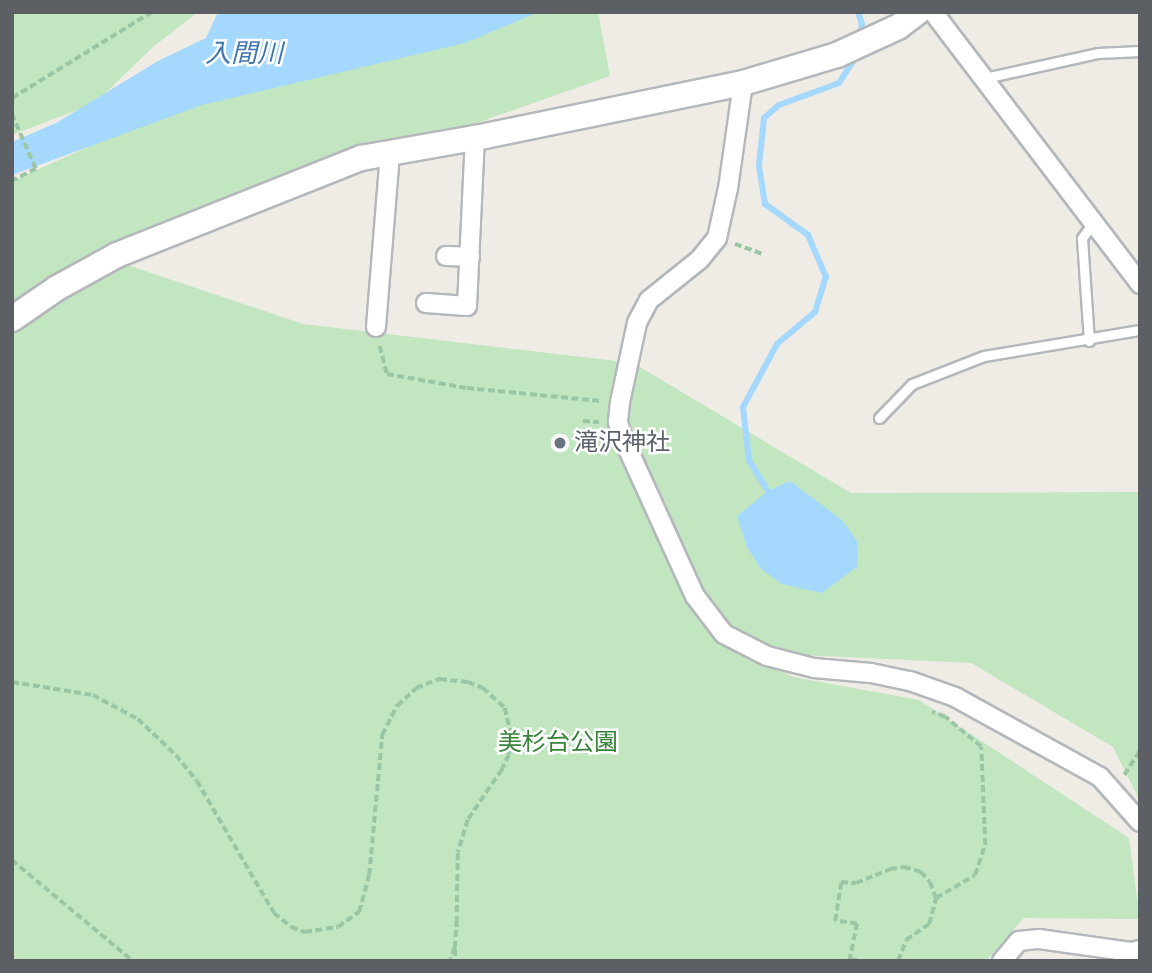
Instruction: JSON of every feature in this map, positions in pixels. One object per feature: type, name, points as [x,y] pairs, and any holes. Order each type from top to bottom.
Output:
[{"type":"street","points":[[12,319],[57,288],[117,255],[360,158],[475,138],[743,83],[844,52],[898,27],[918,12]]},
{"type":"street","points":[[933,12],[1140,284]]},
{"type":"street","points":[[743,83],[728,188],[717,238],[699,261],[649,300],[637,323],[618,422],[695,596],[724,634],[767,656],[814,668],[872,673],[910,681],[955,697],[1100,777],[1140,822]]},
{"type":"street","points":[[426,303],[467,306],[475,138]]},
{"type":"street","points":[[376,327],[390,153]]},
{"type":"street","points":[[446,256],[470,257]]},
{"type":"street","points":[[1002,961],[1018,941],[1029,940],[1132,952],[1140,950]]},
{"type":"lane","points":[[985,78],[1098,53],[1140,51]]},
{"type":"lane","points":[[1089,341],[1082,238],[1093,223]]},
{"type":"lane","points":[[879,418],[912,384],[984,356],[1089,341],[1140,330]]},
{"type":"path","points":[[12,98],[152,12]]},
{"type":"path","points":[[12,114],[36,169],[12,181]]},
{"type":"path","points":[[717,238],[763,254]]},
{"type":"path","points":[[376,327],[387,374],[467,388],[592,401]]},
{"type":"path","points":[[12,682],[93,695],[138,719],[176,755],[197,781],[274,913],[291,927],[305,932],[338,926],[359,912],[369,875],[382,735],[397,706],[416,688],[440,679],[468,682],[483,688],[505,708],[512,739],[502,770],[468,820],[458,853],[456,961]]},
{"type":"path","points":[[898,961],[906,940],[929,924],[936,898],[975,875],[985,845],[981,747],[945,717],[922,707]]},
{"type":"path","points":[[1130,766],[1140,750]]},
{"type":"path","points":[[12,860],[133,961]]},
{"type":"path","points":[[862,961],[849,960],[857,925],[835,921],[841,882],[856,883],[890,869],[904,867],[921,872],[936,898]]},
{"type":"path","points":[[450,961],[455,948]]},
{"type":"green space","points":[[12,12],[198,12],[153,47],[95,103],[12,135]]},
{"type":"green space","name":"美杉台公園","points":[[391,12],[598,12],[610,76],[101,256],[303,324],[633,363],[851,493],[1140,492],[1140,801],[1113,747],[971,663],[743,652],[793,677],[919,700],[1129,838],[1140,919],[1024,918],[986,961],[12,961],[12,181]]},
{"type":"water","name":"入間川","points":[[218,12],[539,12],[465,43],[202,105],[12,175],[12,142],[56,123],[158,61],[206,38]]},
{"type":"water","points":[[790,481],[842,520],[857,541],[858,566],[822,593],[782,584],[761,569],[747,547],[737,516],[768,491]]},
{"type":"waterway","points":[[858,12],[862,24],[860,37]]},
{"type":"waterway","points":[[768,491],[749,460],[743,407],[777,344],[815,312],[826,277],[808,235],[765,204],[759,165],[764,118],[779,105],[839,83],[857,55]]},
{"type":"place","name":"滝沢神社","points":[[560,443]]}]
